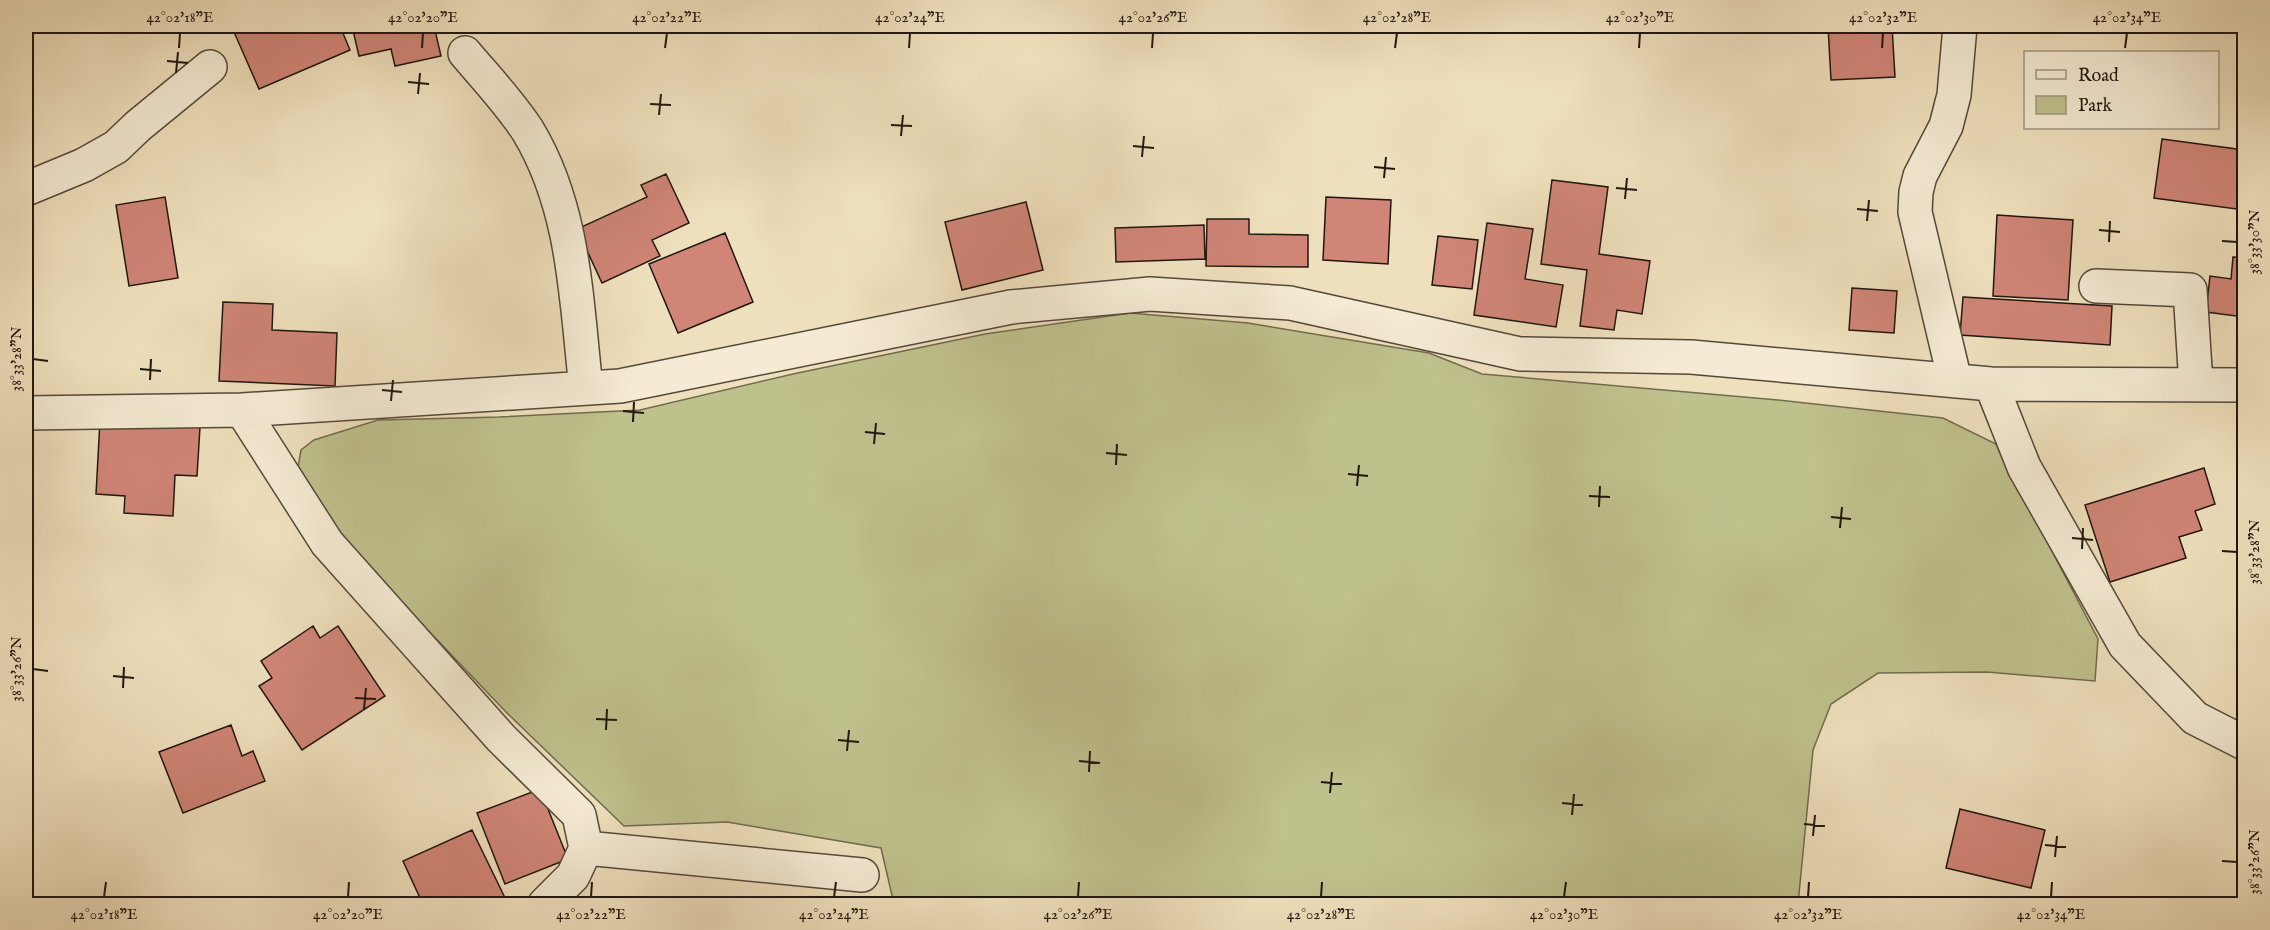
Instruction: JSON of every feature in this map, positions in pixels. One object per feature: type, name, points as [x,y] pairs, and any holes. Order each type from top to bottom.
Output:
[{"type":"street","points":[[1954,381],[1915,212],[1920,176],[1946,126],[1954,95],[1960,26]]},
{"type":"street","points":[[465,53],[511,106],[527,130],[554,184],[569,241],[586,388]]},
{"type":"street","points":[[26,189],[84,165],[116,147],[210,67]]},
{"type":"street","points":[[2096,286],[2190,290],[2196,385]]},
{"type":"street","points":[[26,413],[242,410],[620,386],[1011,307],[1150,294],[1290,303],[1520,354],[1691,357],[1991,384],[2244,385]]},
{"type":"street","points":[[1991,384],[2025,467],[2126,645],[2195,718],[2244,743]]},
{"type":"street","points":[[242,410],[327,543],[501,738],[579,815],[586,848],[573,876],[545,904]]},
{"type":"street","points":[[586,848],[862,875]]},
{"type":"green space","points":[[1130,313],[1248,323],[1429,353],[1482,374],[1778,400],[1943,418],[1996,444],[2098,639],[2095,681],[1987,672],[1878,673],[1831,704],[1813,750],[1798,904],[894,904],[881,848],[727,822],[624,826],[507,713],[357,556],[297,473],[301,450],[314,440],[378,420],[640,410],[793,374],[985,334]]},
{"type":"building","points":[[250,26],[340,26],[350,50],[259,89],[234,32]]},
{"type":"building","points":[[352,26],[434,26],[441,56],[395,66],[391,49],[359,56]]},
{"type":"building","points":[[1828,26],[1892,26],[1895,77],[1831,80]]},
{"type":"building","points":[[2162,139],[2244,150],[2244,210],[2154,198]]},
{"type":"building","points":[[666,174],[689,223],[652,240],[660,256],[602,283],[577,229],[647,197],[641,185]]},
{"type":"building","points":[[1552,180],[1608,187],[1599,254],[1650,261],[1642,314],[1617,310],[1614,330],[1580,326],[1587,270],[1541,264]]},
{"type":"building","points":[[165,197],[178,278],[129,286],[116,205]]},
{"type":"building","points":[[1326,197],[1391,200],[1388,264],[1323,260]]},
{"type":"building","points":[[1026,202],[1043,270],[962,290],[945,222]]},
{"type":"building","points":[[1997,215],[2073,220],[2068,300],[1993,296]]},
{"type":"building","points":[[1207,219],[1249,219],[1249,234],[1308,235],[1308,267],[1206,266]]},
{"type":"building","points":[[1487,223],[1533,229],[1525,279],[1563,285],[1556,327],[1474,315]]},
{"type":"building","points":[[1204,225],[1205,259],[1116,262],[1115,228]]},
{"type":"building","points":[[725,233],[753,302],[678,333],[649,264]]},
{"type":"building","points":[[1438,236],[1478,240],[1472,289],[1432,285]]},
{"type":"building","points":[[2233,257],[2244,258],[2244,317],[2206,312],[2210,276],[2231,279]]},
{"type":"building","points":[[1852,288],[1897,291],[1894,333],[1849,330]]},
{"type":"building","points":[[1963,297],[2112,306],[2110,345],[1960,335]]},
{"type":"building","points":[[223,302],[273,304],[272,330],[337,333],[335,386],[219,381]]},
{"type":"building","points":[[100,421],[200,427],[197,476],[175,475],[173,516],[124,513],[125,496],[96,494]]},
{"type":"building","points":[[2204,468],[2215,504],[2195,511],[2202,530],[2179,537],[2186,558],[2110,582],[2085,505]]},
{"type":"building","points":[[313,626],[320,638],[338,626],[385,696],[302,750],[259,686],[272,678],[261,661]]},
{"type":"building","points":[[231,725],[242,756],[253,751],[265,781],[183,813],[159,752]]},
{"type":"building","points":[[540,789],[568,859],[505,884],[477,813]]},
{"type":"building","points":[[1960,809],[2045,830],[2031,888],[1946,868]]},
{"type":"building","points":[[472,830],[508,904],[413,904],[412,902],[420,898],[403,861]]}]
